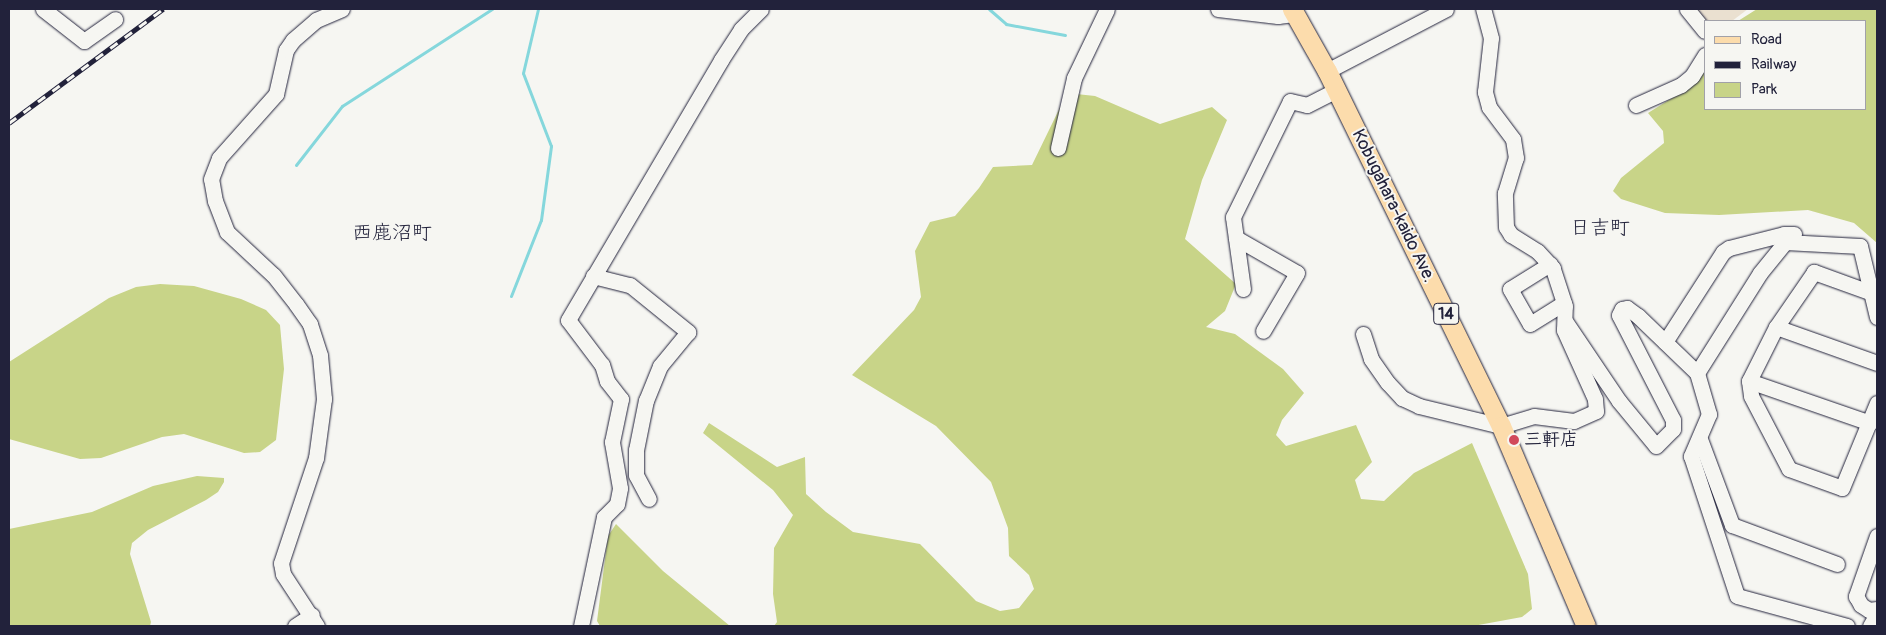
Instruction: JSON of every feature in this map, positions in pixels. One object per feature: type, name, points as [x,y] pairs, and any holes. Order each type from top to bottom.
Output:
[{"type":"main road","name":"Kobugahara-kaido Ave.","points":[[1294,11],[1327,71],[1501,426],[1586,626]]},
{"type":"street","points":[[43,9],[84,41],[115,19]]},
{"type":"street","points":[[295,626],[315,621],[283,574],[281,563],[316,458],[324,399],[320,355],[310,324],[296,304],[273,275],[227,232],[215,201],[211,179],[219,158],[276,94],[286,50],[293,40],[316,20],[342,9]]},
{"type":"street","points":[[581,626],[604,517],[617,504],[620,488],[612,442],[621,399],[608,381],[602,365],[568,320],[721,60],[741,29],[760,9]]},
{"type":"street","points":[[1058,148],[1074,78],[1107,9]]},
{"type":"street","points":[[1218,9],[1278,16],[1294,11]]},
{"type":"street","points":[[1327,71],[1446,9]]},
{"type":"street","points":[[1363,334],[1371,358],[1402,398],[1449,415],[1501,426],[1534,416],[1574,421],[1596,411],[1595,399],[1564,330],[1564,303],[1550,264],[1537,251],[1511,235],[1506,227],[1505,193],[1516,158],[1513,140],[1489,107],[1485,92],[1491,38],[1483,9]]},
{"type":"street","points":[[1686,9],[1704,30]]},
{"type":"street","points":[[1636,105],[1681,84],[1692,76],[1704,57]]},
{"type":"street","points":[[1243,289],[1233,218],[1290,101],[1307,105],[1336,90]]},
{"type":"street","points":[[1665,342],[1723,252],[1729,248],[1784,234],[1826,236],[1836,243]]},
{"type":"street","points":[[1236,238],[1297,273],[1263,331]]},
{"type":"street","points":[[1697,373],[1760,273],[1785,242],[1836,243],[1860,246],[1877,316]]},
{"type":"street","points":[[1550,264],[1510,289],[1530,324],[1564,303]]},
{"type":"street","points":[[1872,293],[1814,272],[1776,327],[1749,381],[1751,396],[1789,468],[1842,488],[1877,403]]},
{"type":"street","points":[[593,276],[630,285],[688,332],[660,366],[646,400],[636,450],[636,475],[649,499]]},
{"type":"street","points":[[1565,321],[1619,401],[1656,446],[1673,429],[1673,420],[1619,315],[1622,309],[1628,308],[1638,316],[1697,373],[1709,414],[1700,439],[1691,456],[1737,596],[1847,626]]},
{"type":"street","points":[[1776,327],[1877,363]]},
{"type":"street","points":[[1749,381],[1870,423]]},
{"type":"street","points":[[1700,439],[1732,525],[1837,564]]},
{"type":"street","points":[[1877,536],[1856,596],[1861,605],[1869,610],[1877,609]]},
{"type":"street","points":[[1870,626],[1877,614]]},
{"type":"shaded area","points":[[1691,9],[1748,9],[1733,20],[1704,20]]},
{"type":"green space","points":[[1757,9],[1877,9],[1877,243],[1854,223],[1808,210],[1719,215],[1665,213],[1621,199],[1613,191],[1621,178],[1664,143],[1663,131],[1648,113],[1672,98],[1704,68],[1704,110],[1866,110],[1866,20],[1740,20]]},
{"type":"green space","points":[[1067,93],[1095,96],[1160,124],[1212,107],[1227,120],[1202,180],[1185,239],[1236,284],[1225,311],[1206,327],[1235,334],[1283,369],[1304,393],[1282,420],[1276,435],[1286,446],[1356,425],[1372,462],[1355,480],[1361,499],[1384,501],[1414,473],[1472,443],[1528,574],[1532,609],[1522,617],[1473,626],[774,626],[777,622],[773,594],[774,548],[793,515],[773,490],[703,433],[709,423],[777,467],[805,457],[806,494],[826,512],[853,532],[920,544],[976,601],[1000,611],[1019,608],[1034,589],[1029,575],[1009,556],[1008,528],[991,482],[936,426],[852,375],[914,310],[921,297],[915,251],[930,222],[955,216],[979,188],[993,167],[1032,165]]},
{"type":"green space","points":[[160,284],[194,286],[241,299],[266,310],[280,325],[284,369],[276,440],[260,452],[244,453],[184,434],[162,437],[101,458],[80,459],[9,439],[9,362],[109,298],[136,287]]},
{"type":"green space","points":[[197,476],[224,478],[224,482],[218,492],[206,500],[148,530],[132,543],[130,554],[151,622],[150,626],[9,626],[9,529],[92,512],[153,486]]},
{"type":"green space","points":[[616,524],[663,571],[730,626],[600,626],[597,621],[608,536]]},
{"type":"waterway","points":[[296,165],[342,106],[492,9]]},
{"type":"waterway","points":[[511,296],[541,220],[551,146],[523,73],[538,9]]},
{"type":"waterway","points":[[989,9],[1006,24],[1065,35]]},
{"type":"railway","points":[[9,123],[163,9]]},
{"type":"place","name":"三軒店","points":[[1514,440]]},
{"type":"district","name":"日吉町","points":[[1600,227]]},
{"type":"district","name":"西鹿沼町","points":[[392,232]]}]
